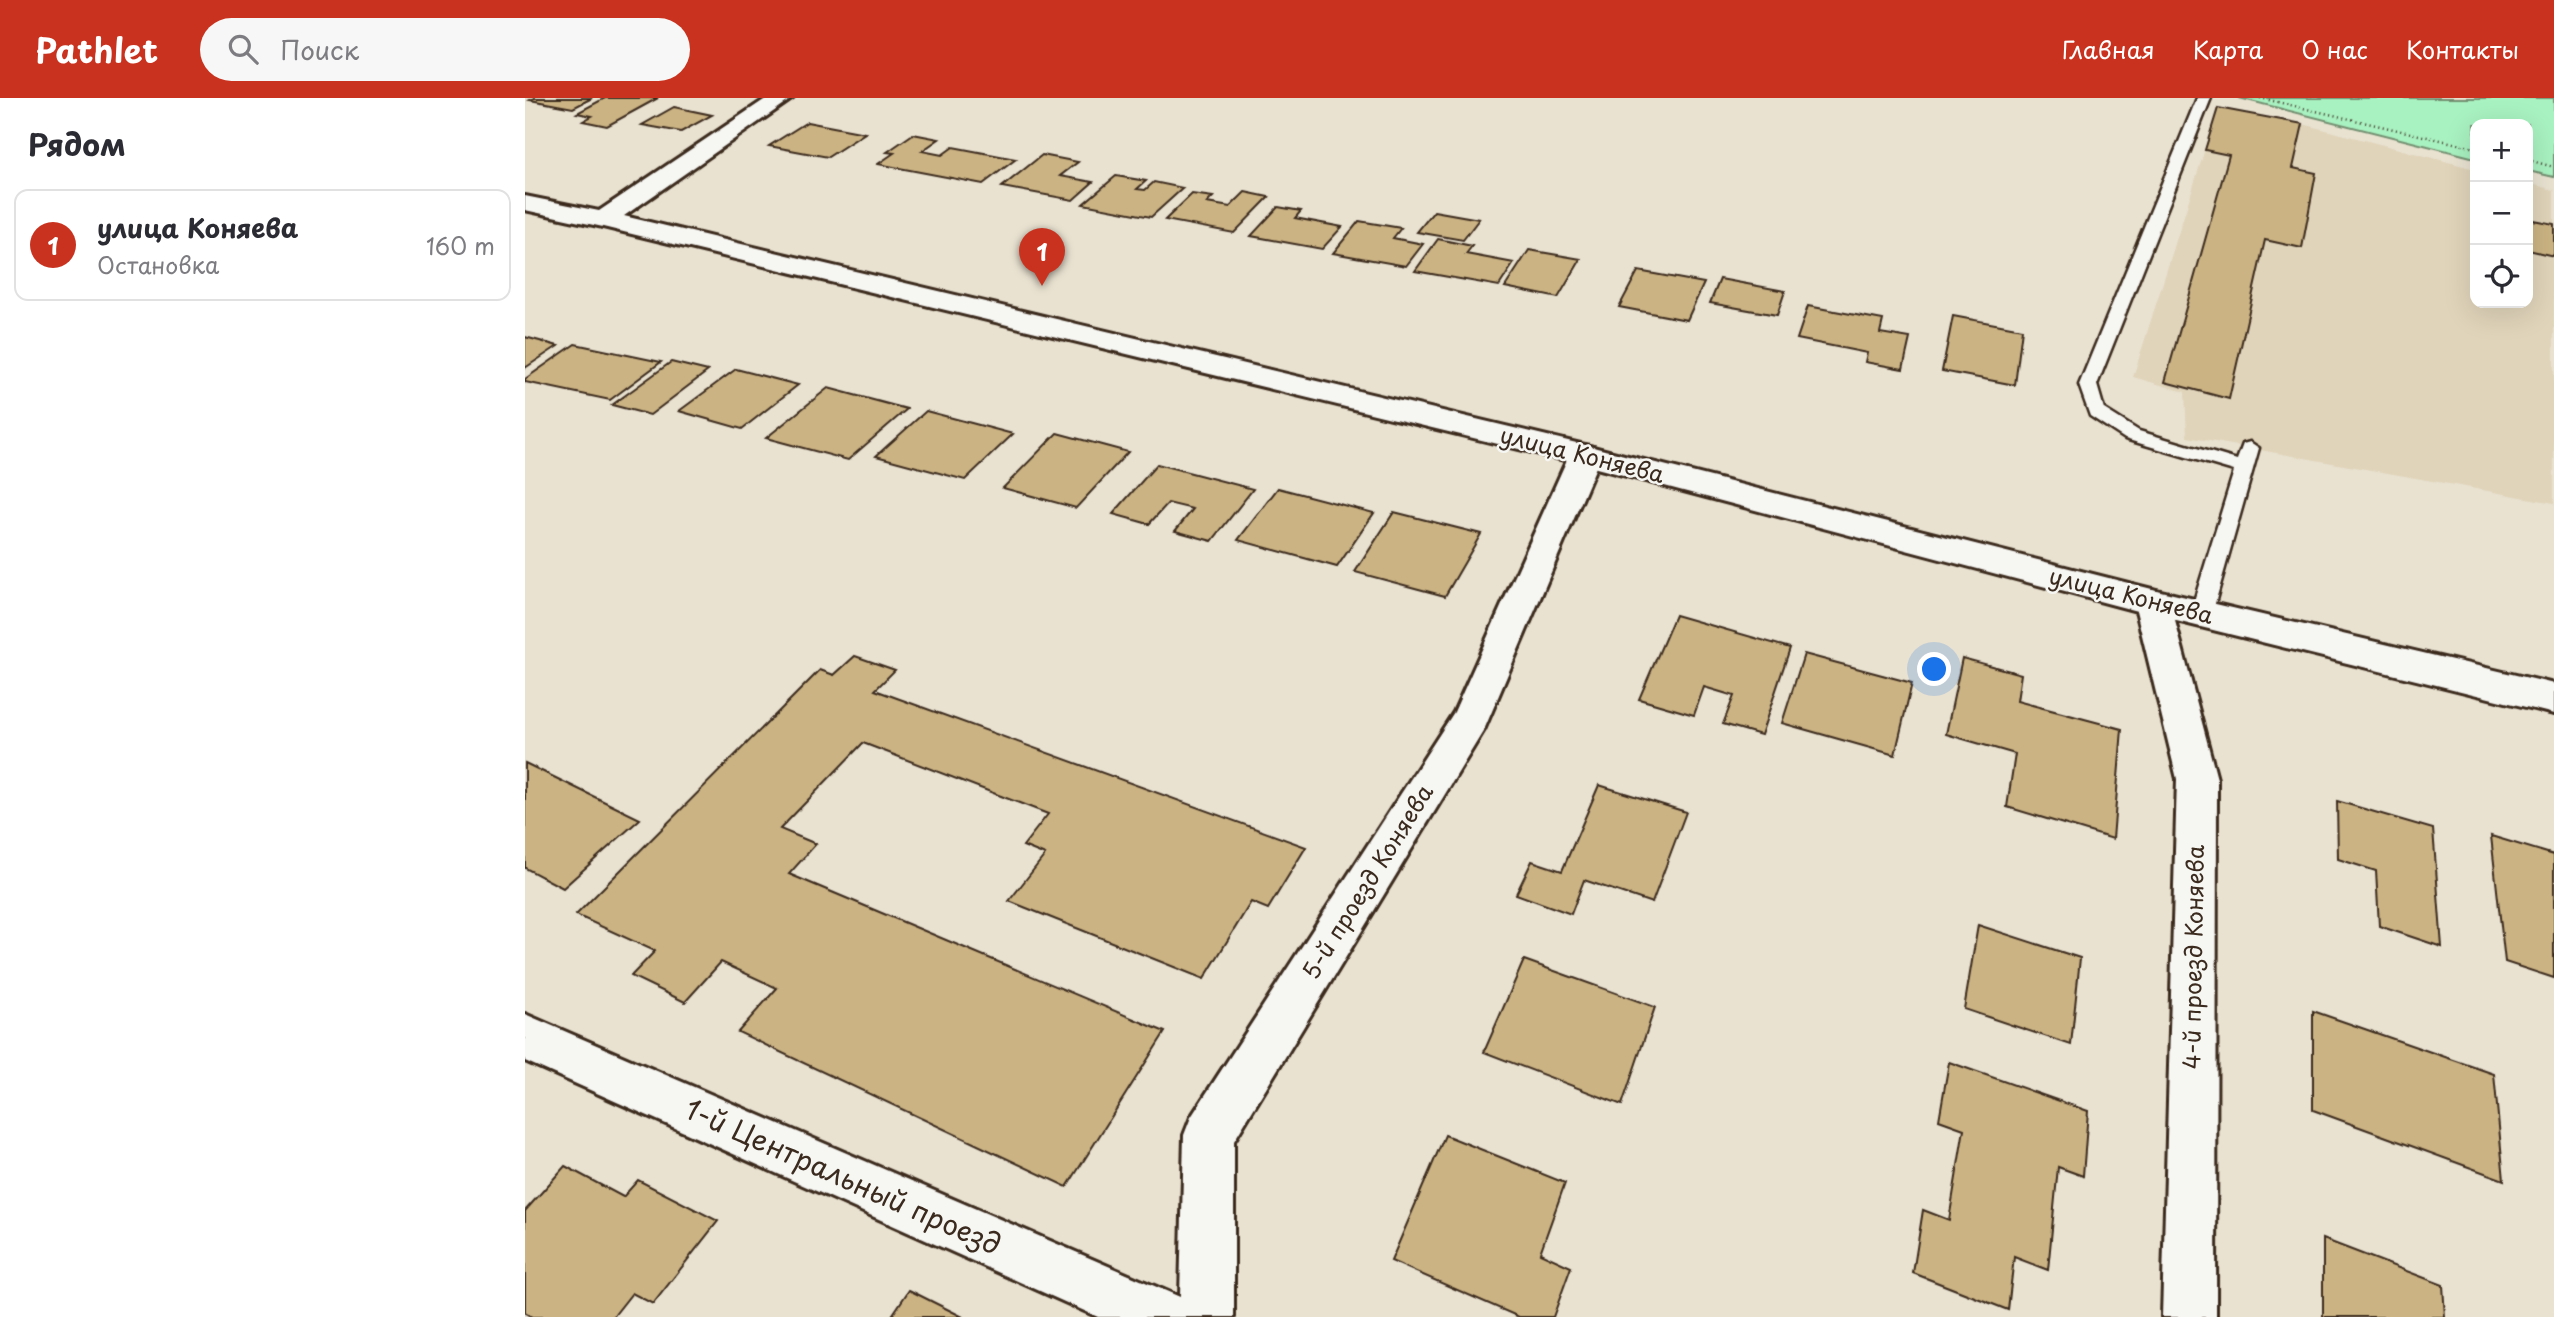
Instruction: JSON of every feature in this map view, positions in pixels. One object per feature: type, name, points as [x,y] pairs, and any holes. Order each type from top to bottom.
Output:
[{"type":"street","points":[[603,219],[782,98]]},
{"type":"street","name":"улица Коняева","points":[[525,203],[603,219],[1585,455],[2152,602],[2554,699]]},
{"type":"street","name":"5-й проезд Коняева","points":[[1207,1317],[1209,1135],[1470,719],[1585,455]]},
{"type":"street","name":"4-й проезд Коняева","points":[[2152,602],[2197,779],[2189,1317]]},
{"type":"street","name":"1-й Центральный проезд","points":[[525,1037],[1161,1317]]},
{"type":"lane","points":[[2204,98],[2088,385],[2096,412],[2132,435],[2245,468]]},
{"type":"lane","points":[[2201,614],[2250,448]]},
{"type":"path","points":[[2260,98],[2470,147]]},
{"type":"path","points":[[2533,161],[2554,167]]},
{"type":"shaded area","points":[[2218,108],[2303,124],[2470,168],[2470,308],[2533,308],[2533,184],[2554,190],[2554,503],[2187,437],[2185,392],[2133,377]]},
{"type":"green space","points":[[2239,98],[2554,98],[2554,177],[2533,172],[2533,119],[2470,119],[2470,157]]},
{"type":"building","points":[[592,98],[573,108],[530,100]]},
{"type":"building","points":[[605,98],[658,98],[607,126],[583,121],[592,116],[577,113]]},
{"type":"building","points":[[674,107],[712,115],[681,132],[642,125]]},
{"type":"building","points":[[2218,108],[2303,124],[2293,168],[2316,173],[2302,248],[2265,240],[2229,399],[2165,382],[2229,155],[2205,150]]},
{"type":"building","points":[[807,122],[865,133],[828,157],[769,146]]},
{"type":"building","points":[[913,134],[939,139],[922,151],[942,155],[953,147],[1016,159],[983,184],[878,164],[894,153],[887,152]]},
{"type":"building","points":[[1042,155],[1078,162],[1060,176],[1093,182],[1073,200],[1002,187]]},
{"type":"building","points":[[1116,176],[1146,181],[1137,189],[1145,190],[1154,182],[1183,188],[1151,217],[1083,204]]},
{"type":"building","points":[[1245,192],[1269,197],[1234,233],[1165,220],[1192,194],[1213,197],[1207,203],[1230,207]]},
{"type":"building","points":[[1278,207],[1301,211],[1295,218],[1342,227],[1322,249],[1251,236]]},
{"type":"building","points":[[1434,211],[1479,219],[1463,240],[1417,232]]},
{"type":"building","points":[[2533,220],[2554,224],[2554,256],[2533,251]]},
{"type":"building","points":[[1359,221],[1401,228],[1393,238],[1423,244],[1406,266],[1333,253]]},
{"type":"building","points":[[1438,239],[1472,246],[1466,254],[1514,263],[1499,286],[1415,271]]},
{"type":"building","points":[[1529,250],[1581,259],[1558,298],[1505,287]]},
{"type":"building","points":[[1638,271],[1704,283],[1687,320],[1619,307]]},
{"type":"building","points":[[1720,279],[1785,291],[1777,315],[1710,303]]},
{"type":"building","points":[[1808,306],[1883,320],[1880,333],[1910,338],[1903,369],[1865,362],[1867,353],[1797,339]]},
{"type":"building","points":[[1953,316],[2022,329],[2015,385],[1942,371]]},
{"type":"building","points":[[525,337],[558,346],[525,368]]},
{"type":"building","points":[[575,344],[661,362],[610,400],[525,382],[525,379]]},
{"type":"building","points":[[671,362],[708,371],[650,415],[612,405]]},
{"type":"building","points":[[736,369],[798,385],[742,429],[679,411]]},
{"type":"building","points":[[828,388],[907,409],[848,460],[766,438]]},
{"type":"building","points":[[926,411],[1013,434],[965,480],[876,456]]},
{"type":"building","points":[[1057,433],[1128,452],[1076,508],[1003,488]]},
{"type":"building","points":[[1157,464],[1253,489],[1212,541],[1175,531],[1193,509],[1168,503],[1149,524],[1113,514]]},
{"type":"building","points":[[1278,488],[1374,513],[1337,567],[1238,540]]},
{"type":"building","points":[[1394,512],[1481,534],[1445,596],[1355,572]]},
{"type":"building","points":[[1675,615],[1790,648],[1761,735],[1723,724],[1734,696],[1704,687],[1694,715],[1639,699]]},
{"type":"building","points":[[1804,654],[1912,683],[1895,755],[1782,723]]},
{"type":"building","points":[[855,656],[895,670],[875,690],[1306,847],[1268,909],[1251,902],[1204,979],[1009,901],[1045,855],[1023,846],[1048,814],[863,743],[780,829],[816,844],[789,874],[1165,1032],[1067,1187],[738,1032],[777,988],[721,962],[685,1002],[631,976],[655,951],[576,915],[820,670],[834,675]]},
{"type":"building","points":[[1962,658],[2021,674],[2017,701],[2122,729],[2113,839],[2007,807],[2015,754],[1946,734]]},
{"type":"building","points":[[525,763],[640,819],[563,888],[525,868]]},
{"type":"building","points":[[1599,785],[1686,812],[1652,903],[1584,880],[1571,914],[1516,894],[1532,861],[1562,871]]},
{"type":"building","points":[[2337,801],[2433,829],[2442,947],[2379,926],[2376,871],[2338,859]]},
{"type":"building","points":[[2491,836],[2554,855],[2554,978],[2505,962]]},
{"type":"building","points":[[1978,925],[2080,958],[2071,1045],[1964,1009]]},
{"type":"building","points":[[1524,960],[1655,1007],[1622,1105],[1484,1052]]},
{"type":"building","points":[[2313,1011],[2494,1074],[2504,1180],[2313,1110]]},
{"type":"building","points":[[1949,1062],[2088,1111],[2083,1176],[2058,1167],[2048,1270],[2014,1257],[2008,1310],[1913,1273],[1923,1210],[1949,1220],[1964,1129],[1939,1120]]},
{"type":"building","points":[[1445,1135],[1565,1183],[1540,1253],[1571,1267],[1553,1317],[1519,1317],[1391,1261]]},
{"type":"building","points":[[565,1166],[623,1197],[638,1180],[718,1221],[653,1304],[632,1293],[613,1317],[532,1317],[525,1313],[525,1211]]},
{"type":"building","points":[[2323,1239],[2443,1285],[2445,1317],[2323,1317]]},
{"type":"building","points":[[909,1290],[963,1317],[891,1317]]},
{"type":"place","name":"улица Коняева","points":[[1042,286]]}]
